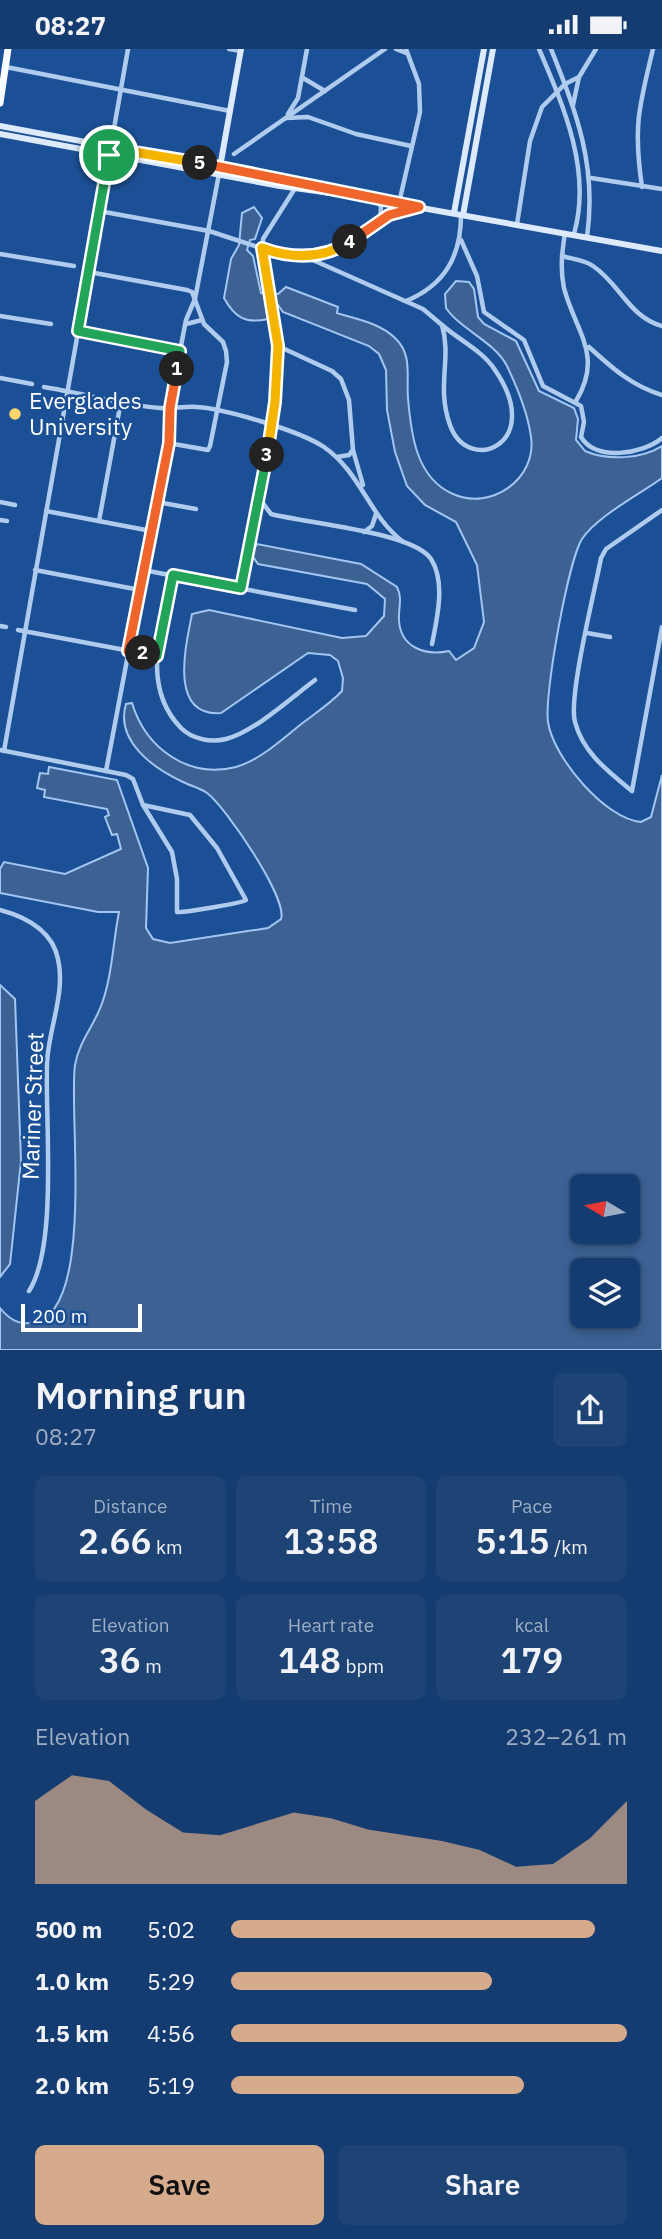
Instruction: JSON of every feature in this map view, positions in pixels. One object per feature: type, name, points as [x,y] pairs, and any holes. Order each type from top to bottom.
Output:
[{"type":"main road","points":[[0,103],[8,49]]},
{"type":"street","points":[[128,49],[35,571],[21,630],[2,750],[131,777],[143,805],[172,852],[177,879],[177,912],[181,914],[214,905],[237,905],[246,900],[217,848],[190,814],[143,805]]},
{"type":"street","points":[[106,771],[169,443],[170,408],[180,351],[195,299],[209,231],[241,50],[229,49]]},
{"type":"street","points":[[285,118],[298,98],[307,49]]},
{"type":"street","points":[[234,154],[385,49]]},
{"type":"street","points":[[396,49],[406,51],[419,84],[420,100],[399,203]]},
{"type":"street","points":[[484,49],[459,214],[461,240],[477,276],[484,312],[524,340],[543,386],[550,392],[576,401],[584,414],[581,437],[589,447],[632,451],[647,448],[662,438]]},
{"type":"street","points":[[459,214],[494,49]]},
{"type":"street","points":[[539,49],[558,92],[574,146],[582,195],[574,234]]},
{"type":"street","points":[[551,49],[573,105],[591,178],[592,201],[587,237]]},
{"type":"street","points":[[573,105],[579,77],[596,49]]},
{"type":"street","points":[[642,187],[635,144],[637,109],[653,49]]},
{"type":"street","points":[[5,67],[230,111]]},
{"type":"street","points":[[517,225],[530,141],[542,107],[565,84],[579,77]]},
{"type":"street","points":[[303,78],[325,91]]},
{"type":"street","points":[[285,118],[308,117],[356,134],[411,146]]},
{"type":"street","points":[[0,126],[110,151]]},
{"type":"street","points":[[0,134],[297,185],[342,190],[355,196],[662,251]]},
{"type":"street","points":[[591,178],[662,189]]},
{"type":"street","points":[[241,588],[273,425],[278,346],[262,248],[267,230],[297,185]]},
{"type":"street","points":[[377,200],[381,207],[380,221]]},
{"type":"street","points":[[306,257],[341,248],[380,221],[419,207]]},
{"type":"street","points":[[99,211],[209,231],[286,255],[306,257],[423,309],[488,361],[503,384],[513,420],[509,436],[495,448],[484,449],[466,445],[450,425],[441,388],[446,349],[442,325]]},
{"type":"street","points":[[565,232],[562,255],[565,291],[588,346],[619,375],[644,389],[662,395]]},
{"type":"street","points":[[406,301],[424,293],[452,263],[461,240]]},
{"type":"street","points":[[0,254],[74,267]]},
{"type":"street","points":[[562,255],[591,264],[615,285],[633,312],[662,326]]},
{"type":"street","points":[[89,272],[187,289],[195,299],[202,320],[223,342],[227,362],[208,450],[169,443]]},
{"type":"street","points":[[423,309],[424,293]]},
{"type":"street","points":[[0,316],[51,324]]},
{"type":"street","points":[[186,324],[190,320],[202,320]]},
{"type":"street","points":[[78,331],[180,351]]},
{"type":"street","points":[[278,346],[322,366],[341,379],[349,400],[353,450],[365,490],[376,513],[402,541]]},
{"type":"street","points":[[576,401],[586,381],[588,346]]},
{"type":"street","points":[[0,378],[32,384]]},
{"type":"street","points":[[44,387],[170,408],[216,410],[273,425],[310,440],[336,457],[365,490]]},
{"type":"street","points":[[99,521],[121,401]]},
{"type":"street","points":[[336,457],[349,455],[353,450]]},
{"type":"street","points":[[259,498],[271,514],[402,541],[423,551],[432,560],[436,575],[438,611],[432,644]]},
{"type":"street","points":[[0,502],[15,505]]},
{"type":"street","points":[[157,502],[196,509]]},
{"type":"street","points":[[662,510],[606,549],[601,558],[573,705],[579,734],[600,765],[632,791],[662,627]]},
{"type":"street","points":[[46,511],[151,530]]},
{"type":"street","points":[[363,532],[372,526],[376,513]]},
{"type":"street","points":[[0,520],[7,521]]},
{"type":"street","points":[[143,570],[355,610]]},
{"type":"street","points":[[35,571],[139,590]]},
{"type":"street","points":[[173,575],[157,656],[158,690],[168,712],[185,731],[205,740],[226,739],[244,731],[315,680]]},
{"type":"street","points":[[21,630],[157,656]]},
{"type":"street","points":[[587,633],[610,637]]},
{"type":"street","name":"Mariner Street","points":[[0,910],[23,917],[39,928],[55,949],[59,968],[47,1063],[46,1206],[40,1259],[35,1282],[29,1291]]},
{"type":"water","points":[[254,207],[262,218],[255,239],[250,240],[247,250],[253,256],[261,293],[278,294],[286,287],[338,307],[337,313],[368,322],[395,338],[404,351],[408,366],[409,412],[418,453],[431,477],[453,494],[468,498],[496,495],[519,478],[527,466],[531,452],[527,419],[507,366],[495,350],[460,323],[446,308],[445,294],[456,281],[469,282],[474,289],[478,317],[484,324],[516,341],[539,391],[574,408],[578,419],[576,440],[585,451],[624,457],[644,454],[662,446],[662,478],[597,522],[582,539],[576,552],[553,658],[548,722],[560,752],[583,784],[612,810],[627,818],[641,822],[651,817],[662,775],[662,1350],[0,1350],[0,1308],[14,1320],[31,1323],[52,1312],[65,1287],[72,1251],[75,1209],[75,1065],[105,995],[119,912],[98,912],[0,893],[0,869],[4,862],[65,874],[121,849],[117,834],[112,835],[105,817],[109,815],[107,809],[44,797],[45,790],[37,788],[40,773],[48,774],[49,767],[117,780],[148,868],[146,928],[153,939],[170,943],[268,928],[281,919],[281,908],[254,854],[228,816],[207,793],[160,769],[139,752],[126,730],[126,704],[132,703],[148,734],[172,757],[202,769],[219,770],[245,764],[262,755],[342,691],[343,678],[338,661],[330,655],[308,653],[221,713],[204,711],[193,704],[184,677],[192,614],[209,610],[342,638],[366,636],[384,616],[385,599],[367,584],[258,564],[251,554],[257,544],[361,564],[397,587],[400,596],[399,621],[404,638],[424,651],[449,651],[456,660],[474,648],[484,622],[477,565],[456,522],[425,505],[407,486],[395,452],[387,410],[386,370],[379,354],[369,346],[283,312],[278,305],[269,306],[268,319],[253,321],[237,315],[224,298],[231,259],[239,245],[242,213]]},
{"type":"water","points":[[0,985],[15,999],[21,1161],[10,1264],[0,1277]]},
{"type":"place","name":"Everglades University","points":[[15,414]]},
{"type":"route","points":[[110,148],[165,157],[419,207],[389,215],[341,248],[323,254],[306,257],[262,248],[274,310],[278,372],[273,425],[241,588],[173,575],[157,656],[128,651],[169,443],[172,421],[170,408],[180,351],[78,331],[109,155],[110,148]]}]
